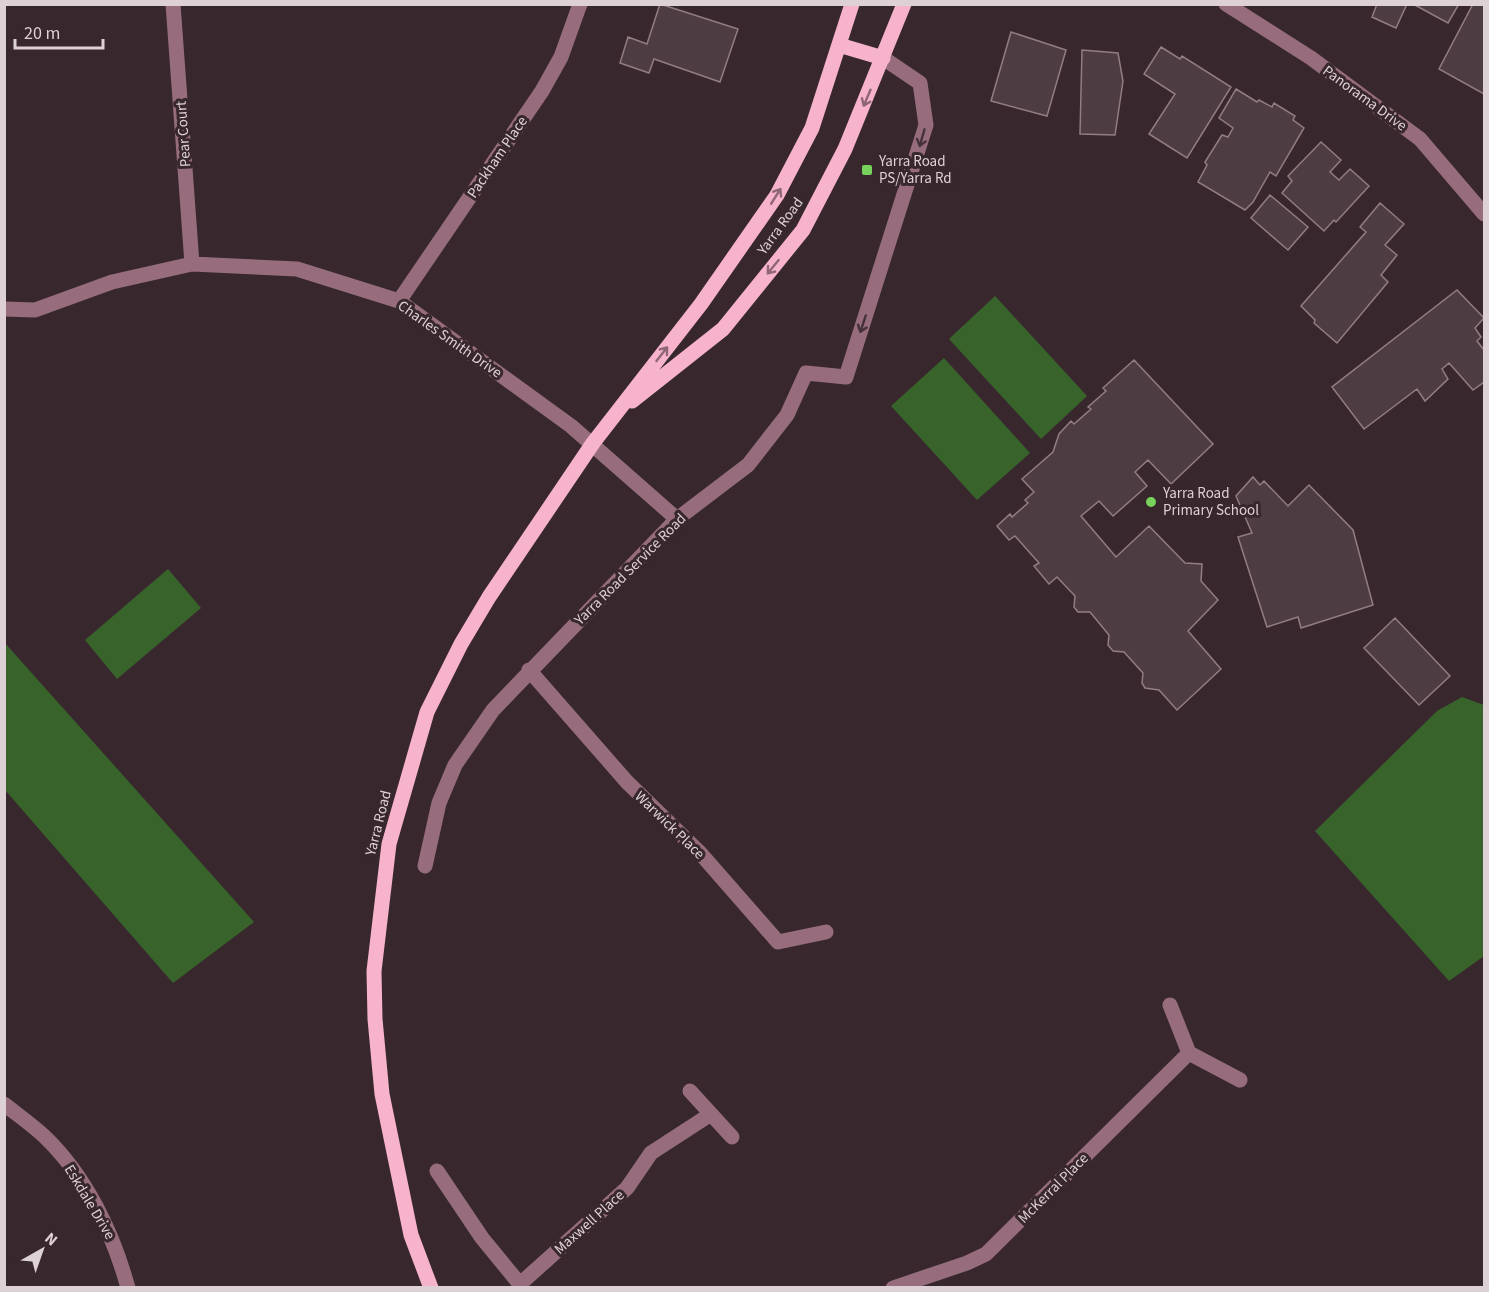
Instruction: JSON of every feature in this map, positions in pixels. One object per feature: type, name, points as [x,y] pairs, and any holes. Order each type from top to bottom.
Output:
[{"type":"main road","name":"Yarra Road","points":[[431,1287],[411,1234],[381,1084],[375,1019],[374,971],[389,844],[428,712],[461,644],[489,597],[593,444],[700,304],[777,195],[812,128],[852,4]]},
{"type":"main road","name":"Yarra Road","points":[[614,416],[723,329],[803,230],[845,149],[904,4]]},
{"type":"main road","points":[[839,45],[883,58]]},
{"type":"street","name":"Pear Court","points":[[173,4],[192,264]]},
{"type":"street","name":"Packham Place","points":[[399,301],[542,91],[561,57],[580,4]]},
{"type":"street","name":"Panorama Drive","points":[[1226,4],[1311,58],[1420,139],[1485,214]]},
{"type":"street","name":"Yarra Road Service Road","points":[[424,866],[439,803],[454,765],[492,710],[677,519],[748,465],[787,415],[806,373],[846,377],[926,125],[920,83],[883,58]]},
{"type":"street","name":"Charles Smith Drive","points":[[4,309],[36,310],[112,282],[192,264],[297,269],[399,301],[593,444],[677,519]]},
{"type":"street","name":"Warwick Place","points":[[529,670],[627,782],[701,854],[778,942],[826,932]]},
{"type":"street","points":[[1170,1005],[1190,1053],[1240,1080]]},
{"type":"street","name":"McKerral Place","points":[[893,1287],[967,1263],[986,1254],[1190,1053]]},
{"type":"street","points":[[690,1091],[732,1137]]},
{"type":"street","name":"Eskdale Drive","points":[[4,1104],[44,1136],[75,1171],[117,1248],[128,1287]]},
{"type":"street","name":"Maxwell Place","points":[[522,1286],[627,1188],[651,1154],[711,1114]]},
{"type":"street","points":[[437,1171],[482,1238],[522,1286]]},
{"type":"green space","points":[[995,296],[1087,396],[1041,439],[949,339]]},
{"type":"green space","points":[[944,358],[1030,453],[977,500],[891,406]]},
{"type":"green space","points":[[168,569],[201,608],[117,679],[85,640]]},
{"type":"green space","points":[[4,642],[254,922],[173,983],[5,790]]},
{"type":"green space","points":[[1462,697],[1484,705],[1484,956],[1449,981],[1315,831],[1437,711]]},
{"type":"building","points":[[660,4],[738,29],[720,82],[654,59],[649,73],[620,63],[628,37],[647,44]]},
{"type":"building","points":[[1377,4],[1407,4],[1396,28],[1372,17]]},
{"type":"building","points":[[1413,4],[1459,4],[1448,23]]},
{"type":"building","points":[[1473,4],[1484,4],[1484,94],[1439,69]]},
{"type":"building","points":[[1011,32],[1066,50],[1047,116],[991,101]]},
{"type":"building","points":[[1161,47],[1180,59],[1182,56],[1231,87],[1187,158],[1149,134],[1175,94],[1144,74]]},
{"type":"building","points":[[1082,50],[1118,53],[1123,81],[1115,135],[1080,134]]},
{"type":"building","points":[[1236,89],[1257,102],[1259,100],[1272,107],[1274,103],[1295,116],[1293,120],[1304,128],[1276,176],[1270,172],[1253,202],[1245,210],[1198,182],[1207,165],[1205,162],[1222,135],[1228,137],[1233,128],[1219,118]]},
{"type":"building","points":[[1321,142],[1341,160],[1330,172],[1339,180],[1350,169],[1369,186],[1336,222],[1334,220],[1324,231],[1282,193],[1292,181],[1288,176]]},
{"type":"building","points":[[1270,195],[1308,227],[1288,250],[1251,218]]},
{"type":"building","points":[[1380,203],[1404,224],[1385,245],[1397,255],[1381,275],[1388,282],[1337,343],[1314,323],[1315,320],[1301,306],[1366,232],[1360,227]]},
{"type":"building","points":[[1457,290],[1484,318],[1475,328],[1481,337],[1477,341],[1484,350],[1484,382],[1473,390],[1449,363],[1442,369],[1448,379],[1425,401],[1417,389],[1364,429],[1332,387]]},
{"type":"building","points":[[1134,360],[1213,444],[1171,484],[1148,460],[1135,472],[1147,486],[1113,516],[1099,501],[1081,516],[1116,557],[1149,526],[1185,563],[1202,564],[1201,581],[1218,600],[1188,631],[1221,669],[1177,710],[1159,690],[1145,688],[1142,683],[1143,673],[1124,652],[1113,651],[1108,645],[1109,635],[1090,612],[1078,612],[1074,607],[1075,596],[1057,577],[1049,584],[1034,566],[1039,563],[1015,536],[1009,540],[997,526],[1010,514],[1012,517],[1028,503],[1025,500],[1034,492],[1022,479],[1053,452],[1059,434],[1071,421],[1074,424],[1091,409],[1088,407],[1106,391],[1103,388]]},
{"type":"building","points":[[1253,477],[1260,485],[1264,481],[1288,506],[1309,485],[1353,530],[1373,605],[1301,628],[1298,617],[1267,627],[1238,537],[1252,533],[1236,496]]},
{"type":"building","points":[[1395,618],[1450,676],[1419,705],[1364,648]]},
{"type":"place","name":"Yarra Road PS/Yarra Rd","points":[[867,170]]},
{"type":"place","name":"Yarra Road Primary School","points":[[1151,502]]}]
